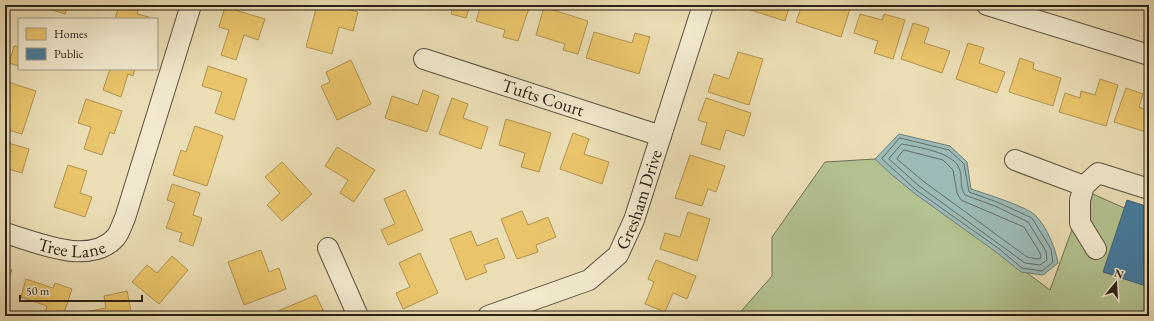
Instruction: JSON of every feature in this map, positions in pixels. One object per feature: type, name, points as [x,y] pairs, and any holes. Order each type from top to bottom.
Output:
[{"type":"street","name":"Tree Lane","points":[[5,233],[75,253],[98,249],[116,237],[125,218],[190,5]]},
{"type":"street","name":"Gresham Drive","points":[[488,316],[589,280],[618,255],[634,220],[703,5]]},
{"type":"street","points":[[987,5],[1149,55]]},
{"type":"street","name":"Tufts Court","points":[[424,59],[661,136]]},
{"type":"street","points":[[1014,160],[1084,186]]},
{"type":"street","points":[[1096,249],[1080,223],[1080,200],[1084,186],[1098,173],[1149,189]]},
{"type":"street","points":[[328,248],[358,316]]},
{"type":"green space","points":[[875,159],[1050,290],[1086,191],[1131,211],[1149,241],[1149,316],[737,316],[772,276],[772,237],[825,162]]},
{"type":"water","points":[[899,134],[950,146],[967,162],[971,189],[1014,204],[1035,215],[1043,225],[1050,238],[1058,263],[1043,275],[1021,272],[996,252],[914,193],[875,159]]},
{"type":"building: Homes","points":[[37,5],[68,5],[65,14]]},
{"type":"building: Homes","points":[[119,5],[140,5],[137,14],[149,17],[149,18],[115,18]]},
{"type":"building: Homes","points":[[317,5],[330,5],[358,12],[353,31],[339,27],[332,54],[306,47]]},
{"type":"building: Homes","points":[[445,5],[470,5],[466,18],[451,14],[453,7]]},
{"type":"building: Homes","points":[[481,5],[519,5],[529,8],[518,41],[503,37],[505,30],[476,21]]},
{"type":"building: Homes","points":[[742,5],[790,5],[785,21],[741,7]]},
{"type":"building: Homes","points":[[802,5],[821,5],[828,8],[829,5],[851,6],[841,37],[796,22]]},
{"type":"building: Homes","points":[[225,7],[265,19],[258,40],[244,35],[236,60],[221,55],[229,30],[219,27]]},
{"type":"building: Homes","points":[[544,7],[588,21],[578,54],[563,50],[565,44],[536,35]]},
{"type":"building: Homes","points":[[860,14],[882,20],[884,14],[905,20],[893,59],[874,53],[878,41],[854,33]]},
{"type":"building: Homes","points":[[913,23],[929,28],[924,43],[950,51],[942,73],[901,59]]},
{"type":"building: Homes","points":[[594,32],[632,43],[635,33],[650,37],[639,74],[586,58]]},
{"type":"building: Homes","points":[[968,43],[984,48],[979,63],[1005,72],[997,93],[956,79]]},
{"type":"building: Homes","points":[[14,46],[18,47],[18,66],[9,63]]},
{"type":"building: Homes","points":[[738,52],[763,59],[749,105],[708,92],[714,74],[729,79]]},
{"type":"building: Homes","points":[[1020,58],[1034,63],[1033,69],[1061,78],[1053,106],[1009,92]]},
{"type":"building: Homes","points":[[351,60],[371,104],[337,120],[321,86],[330,82],[326,72]]},
{"type":"building: Homes","points":[[208,66],[247,79],[234,120],[215,113],[222,92],[202,86]]},
{"type":"building: Homes","points":[[110,70],[135,70],[133,76],[128,74],[121,97],[103,90]]},
{"type":"building: Homes","points":[[1100,79],[1118,85],[1106,126],[1059,112],[1065,93],[1080,98],[1081,91],[1095,95]]},
{"type":"building: Homes","points":[[5,81],[36,91],[22,134],[5,129],[10,106],[5,104]]},
{"type":"building: Homes","points":[[1126,88],[1143,94],[1139,107],[1146,110],[1149,103],[1149,133],[1114,122]]},
{"type":"building: Homes","points":[[423,90],[439,96],[427,132],[385,118],[392,96],[418,105]]},
{"type":"building: Homes","points":[[452,98],[468,104],[463,118],[488,127],[481,149],[439,134]]},
{"type":"building: Homes","points":[[706,98],[751,113],[744,136],[726,130],[720,150],[701,144],[707,123],[698,120]]},
{"type":"building: Homes","points":[[86,99],[122,111],[114,134],[110,132],[102,155],[84,149],[91,127],[78,123]]},
{"type":"building: Homes","points":[[506,119],[551,133],[539,172],[521,167],[525,153],[499,145]]},
{"type":"building: Homes","points":[[195,126],[223,136],[207,186],[173,175],[181,150],[186,152]]},
{"type":"building: Homes","points":[[573,133],[589,139],[584,154],[609,162],[602,184],[560,169]]},
{"type":"building: Homes","points":[[5,142],[29,149],[22,173],[5,168]]},
{"type":"building: Homes","points":[[337,147],[375,170],[354,202],[340,193],[348,180],[325,166]]},
{"type":"building: Homes","points":[[690,155],[725,166],[716,192],[708,189],[702,206],[675,198]]},
{"type":"building: Homes","points":[[282,162],[312,194],[282,221],[267,205],[280,193],[265,177]]},
{"type":"building: Homes","points":[[68,165],[87,171],[80,193],[92,197],[85,217],[54,207]]},
{"type":"building: Homes","points":[[172,184],[200,193],[193,215],[202,218],[193,246],[179,241],[182,233],[166,228],[175,203],[167,200]]},
{"type":"building: Homes","points":[[405,190],[423,230],[388,245],[381,230],[395,224],[384,199]]},
{"type":"building: Homes","points":[[522,211],[528,225],[548,217],[556,237],[536,245],[538,252],[517,259],[501,219]]},
{"type":"building: Homes","points":[[688,212],[710,219],[697,261],[660,249],[665,233],[680,237]]},
{"type":"building: Homes","points":[[471,231],[477,246],[497,238],[505,258],[484,265],[487,272],[466,280],[450,239]]},
{"type":"building: Homes","points":[[261,250],[269,272],[279,268],[286,289],[244,305],[228,262]]},
{"type":"building: Homes","points":[[420,253],[438,293],[403,309],[396,293],[410,287],[399,263]]},
{"type":"building: Homes","points":[[172,256],[188,270],[159,304],[132,282],[147,265],[157,273]]},
{"type":"building: Homes","points":[[656,260],[696,276],[687,299],[673,293],[665,312],[645,304],[654,282],[648,279]]},
{"type":"building: Homes","points":[[5,268],[12,270],[5,291]]},
{"type":"building: Homes","points":[[26,279],[53,288],[55,283],[72,289],[63,316],[53,316],[45,313],[47,306],[21,297]]},
{"type":"building: Homes","points":[[127,291],[132,316],[86,316],[85,312],[106,308],[104,296]]},
{"type":"building: Homes","points":[[316,295],[324,312],[315,316],[281,316],[278,311]]},
{"type":"building: Public","points":[[1127,200],[1149,207],[1149,287],[1103,272]]}]
